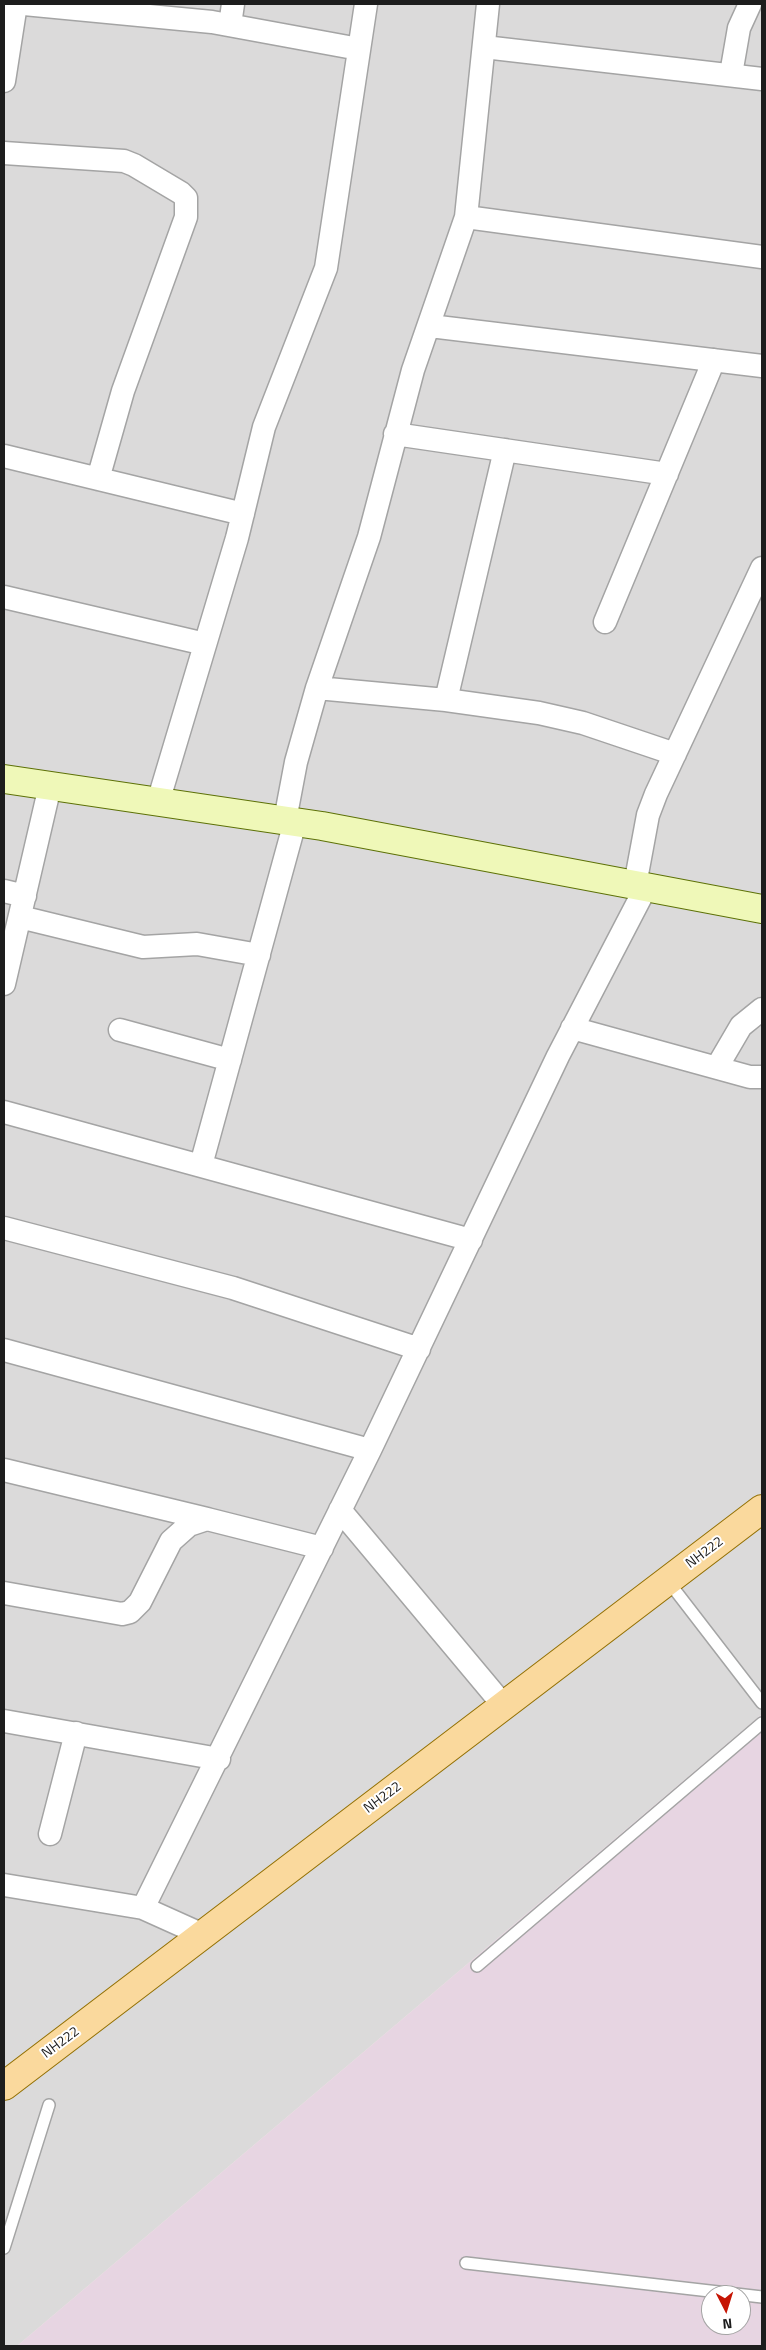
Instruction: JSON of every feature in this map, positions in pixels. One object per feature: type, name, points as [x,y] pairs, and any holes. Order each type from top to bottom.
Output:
[{"type":"main road","name":"NH222","points":[[4,2086],[762,1509]]},
{"type":"street","points":[[4,81],[16,4]]},
{"type":"street","points":[[24,4],[231,15],[359,49]]},
{"type":"street","points":[[158,802],[243,514],[264,427],[326,268],[366,4]]},
{"type":"street","points":[[201,1165],[259,955],[290,821],[296,762],[317,688],[369,537],[413,370],[430,326],[466,217],[488,4]]},
{"type":"street","points":[[731,74],[739,28],[750,4]]},
{"type":"street","points":[[484,47],[762,79]]},
{"type":"street","points":[[4,153],[124,161],[134,165],[186,198],[186,217],[123,391],[98,479]]},
{"type":"street","points":[[466,217],[762,257]]},
{"type":"street","points":[[430,326],[762,366]]},
{"type":"street","points":[[605,622],[714,360]]},
{"type":"street","points":[[396,434],[667,474]]},
{"type":"street","points":[[446,700],[505,450]]},
{"type":"street","points":[[4,456],[243,514]]},
{"type":"street","points":[[143,1908],[370,1450],[641,886],[648,815],[762,568]]},
{"type":"street","points":[[4,597],[205,644]]},
{"type":"street","points":[[317,688],[446,700],[540,713],[583,723],[675,754]]},
{"type":"street","points":[[4,779],[290,821],[762,909]]},
{"type":"street","points":[[4,984],[16,901],[50,786]]},
{"type":"street","points":[[16,901],[143,947],[197,944],[259,955]]},
{"type":"street","points":[[717,1067],[742,1026],[762,1009]]},
{"type":"street","points":[[572,1028],[750,1077],[762,1077]]},
{"type":"street","points":[[120,1030],[230,1060]]},
{"type":"street","points":[[4,1112],[471,1240]]},
{"type":"street","points":[[4,1228],[234,1288],[419,1349]]},
{"type":"street","points":[[4,1350],[370,1450]]},
{"type":"street","points":[[4,1470],[322,1548]]},
{"type":"street","points":[[340,1510],[504,1706]]},
{"type":"street","points":[[4,1592],[122,1614],[130,1612],[140,1602],[171,1541],[189,1525],[207,1520]]},
{"type":"street","points":[[4,1721],[219,1758]]},
{"type":"street","points":[[50,1834],[76,1734]]},
{"type":"street","points":[[4,1885],[143,1908],[203,1935]]},
{"type":"lane","points":[[668,1581],[757,1690],[762,1703]]},
{"type":"lane","points":[[477,1966],[762,1723]]},
{"type":"lane","points":[[4,2248],[49,2105]]},
{"type":"lane","points":[[466,2264],[762,2297]]},
{"type":"shaded area","points":[[4,4],[762,4],[762,1714],[17,2346],[4,2346]]},
{"type":"shaded area","points":[[762,1714],[762,2346],[17,2346]]}]
